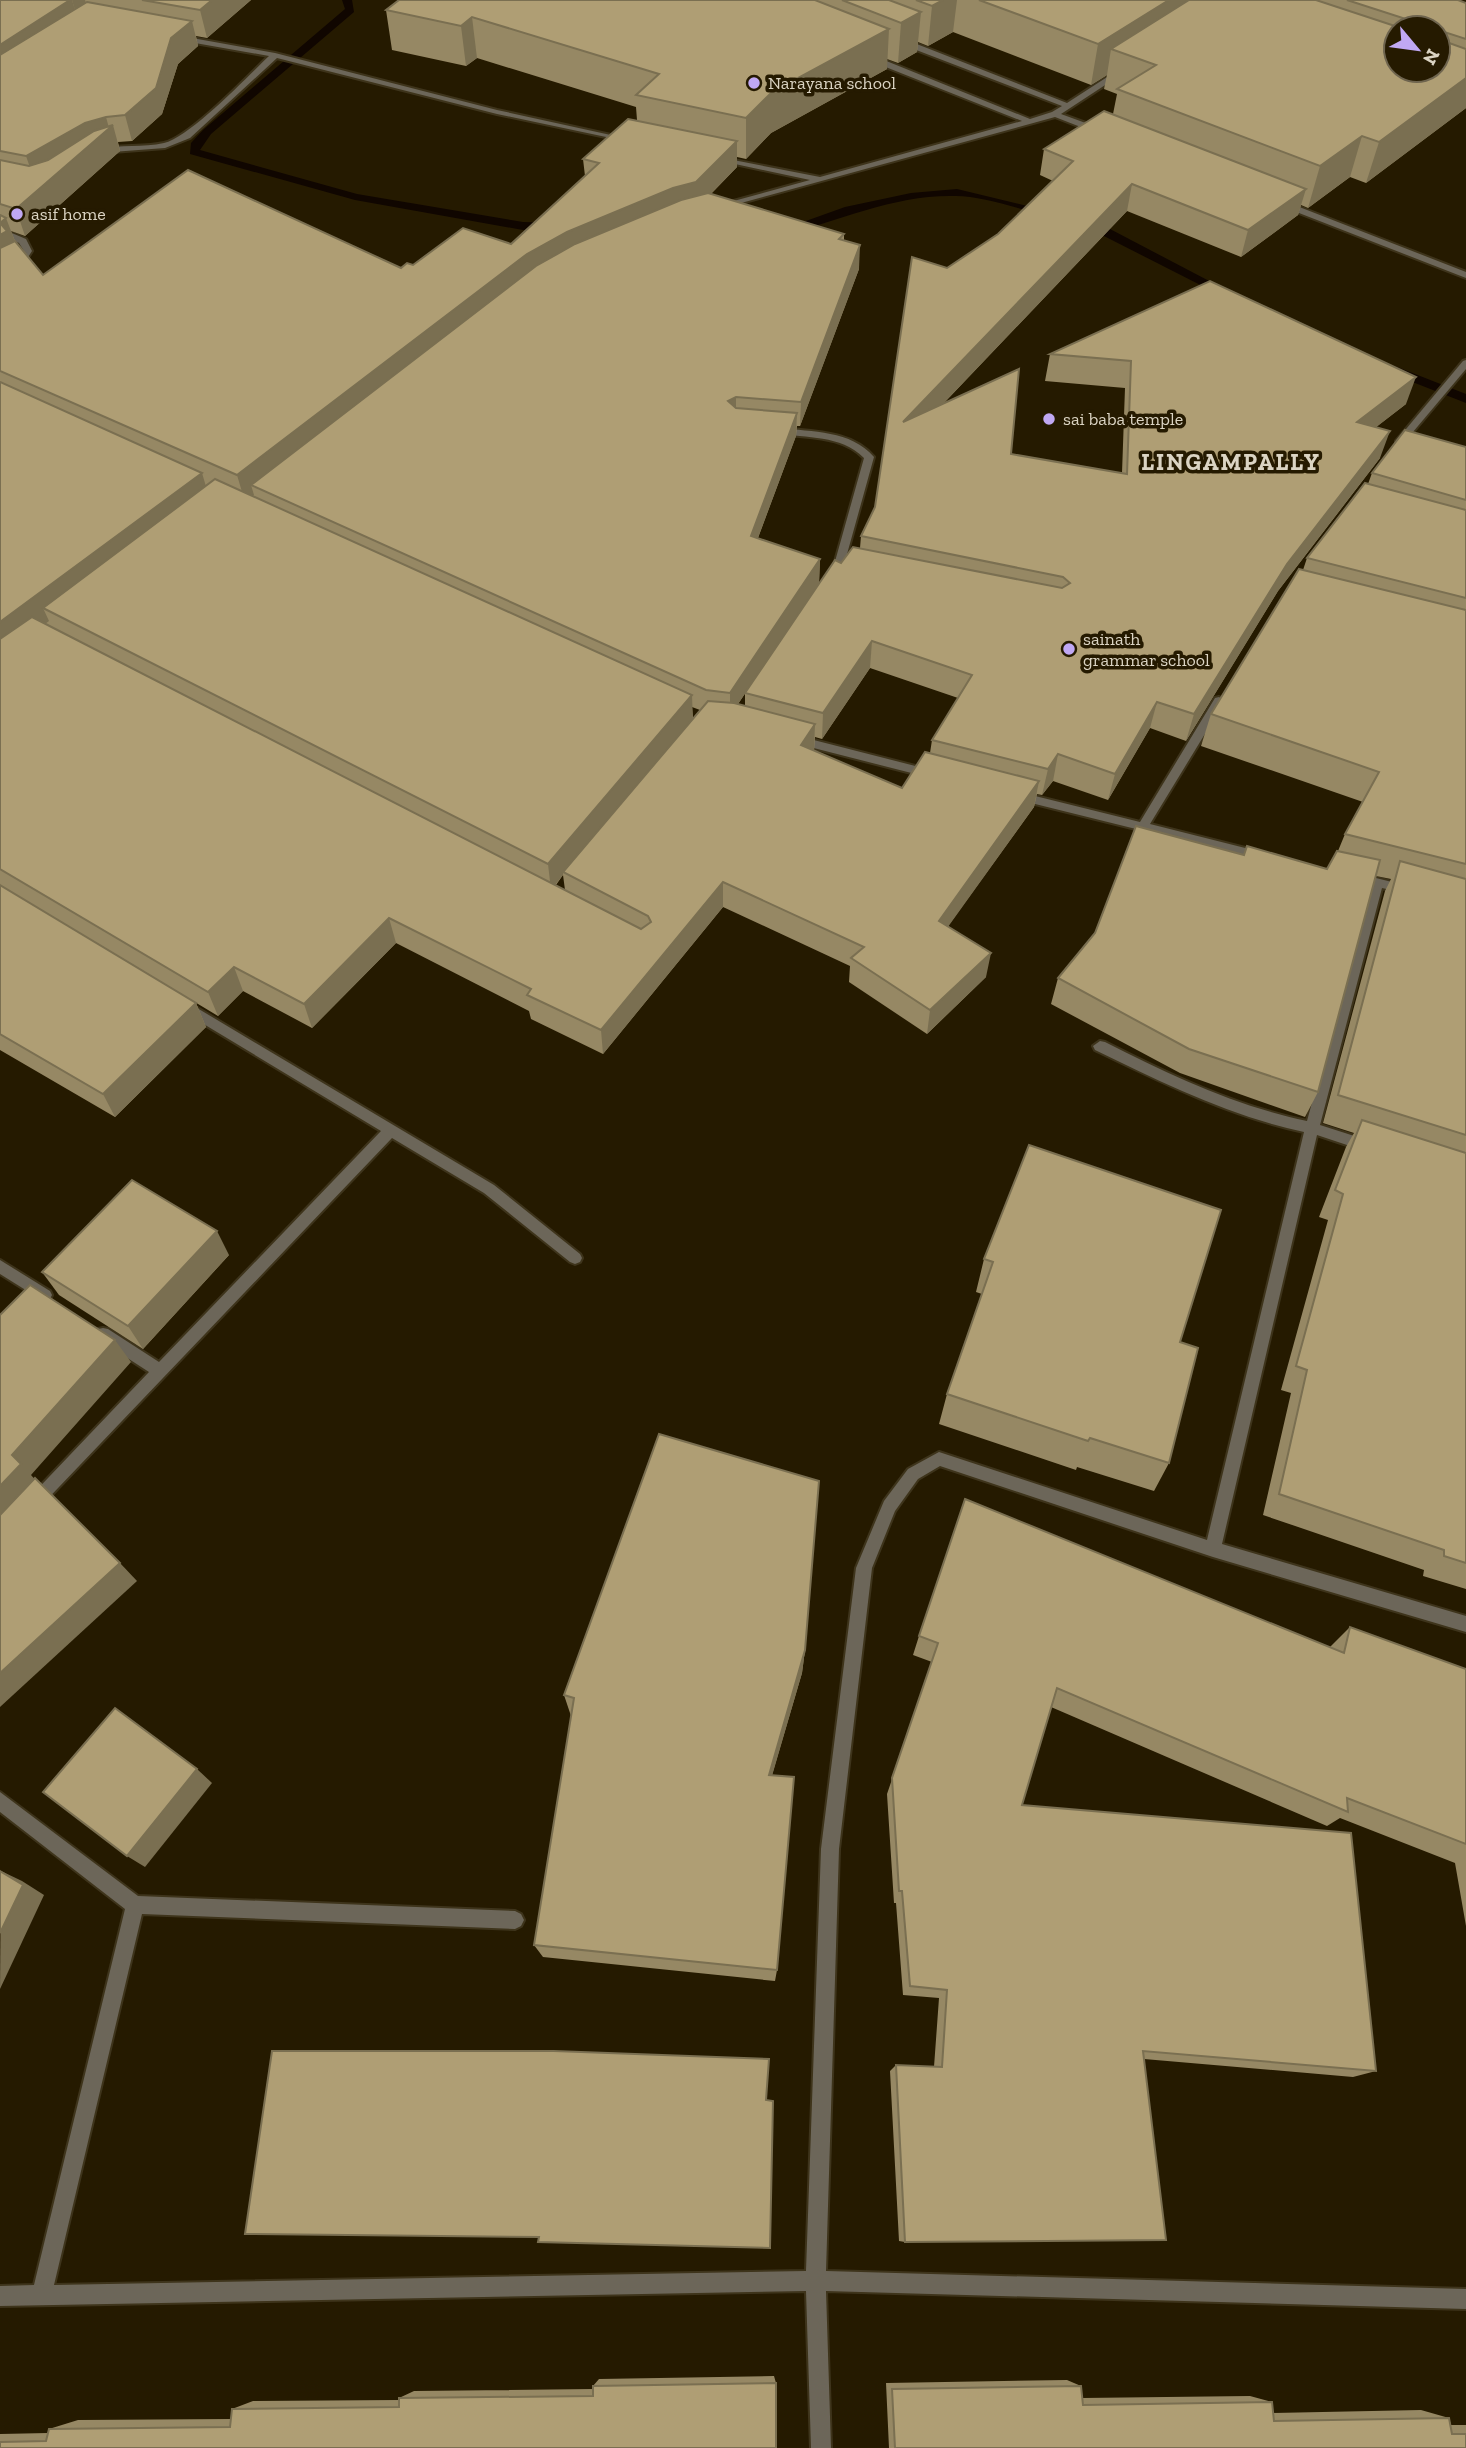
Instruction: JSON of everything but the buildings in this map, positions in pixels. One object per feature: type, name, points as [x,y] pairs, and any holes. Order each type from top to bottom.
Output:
[{"type":"street","points":[[886,35],[1068,106]]},
{"type":"street","points":[[175,37],[276,55],[497,112],[632,141]]},
{"type":"street","points":[[97,153],[132,145],[160,148],[173,145],[187,136],[276,55]]},
{"type":"street","points":[[864,56],[1029,121]]},
{"type":"street","points":[[718,209],[1055,114],[1135,63]]},
{"type":"street","points":[[1055,114],[1106,134]]},
{"type":"street","points":[[714,158],[822,180]]},
{"type":"street","points":[[1274,200],[1466,275]]},
{"type":"street","points":[[0,231],[23,241],[28,251],[20,263],[0,275]]},
{"type":"street","points":[[1395,449],[1466,363]]},
{"type":"street","points":[[762,429],[840,439],[862,448],[869,457],[839,565],[824,588]]},
{"type":"street","points":[[839,565],[853,568]]},
{"type":"street","points":[[1142,828],[1227,688]]},
{"type":"street","points":[[787,737],[945,777]]},
{"type":"street","points":[[1011,794],[1273,858]]},
{"type":"street","points":[[1338,873],[1415,892]]},
{"type":"street","points":[[1213,1549],[1312,1128],[1378,883]]},
{"type":"street","points":[[177,1001],[489,1189],[575,1258]]},
{"type":"street","points":[[1100,1046],[1185,1088],[1269,1119],[1312,1128],[1376,1149]]},
{"type":"street","points":[[19,1519],[390,1131]]},
{"type":"street","points":[[0,1266],[57,1303]]},
{"type":"street","points":[[92,1326],[160,1371]]},
{"type":"street","points":[[821,2448],[816,2281],[830,1849],[864,1568],[889,1506],[913,1474],[939,1459],[1213,1549],[1466,1625]]},
{"type":"street","points":[[0,1801],[135,1905],[515,1920]]},
{"type":"street","points":[[42,2295],[135,1905]]},
{"type":"street","points":[[0,2296],[816,2281],[1466,2299]]},
{"type":"waterway","points":[[347,0],[350,10],[207,132],[197,143],[194,152],[355,197],[523,226],[555,227]]},
{"type":"waterway","points":[[784,231],[845,211],[911,196],[957,192],[1050,213]]},
{"type":"waterway","points":[[1082,224],[1106,232],[1228,294]]},
{"type":"waterway","points":[[1392,369],[1466,399]]},
{"type":"place","name":"Narayana school","points":[[754,83]]},
{"type":"place","name":"asif home","points":[[17,214]]},
{"type":"place","name":"sai baba temple","points":[[1049,419]]},
{"type":"place","name":"sainath grammar school","points":[[1069,649]]},
{"type":"district","name":"LINGAMPALLY","points":[[1231,462]]}]
